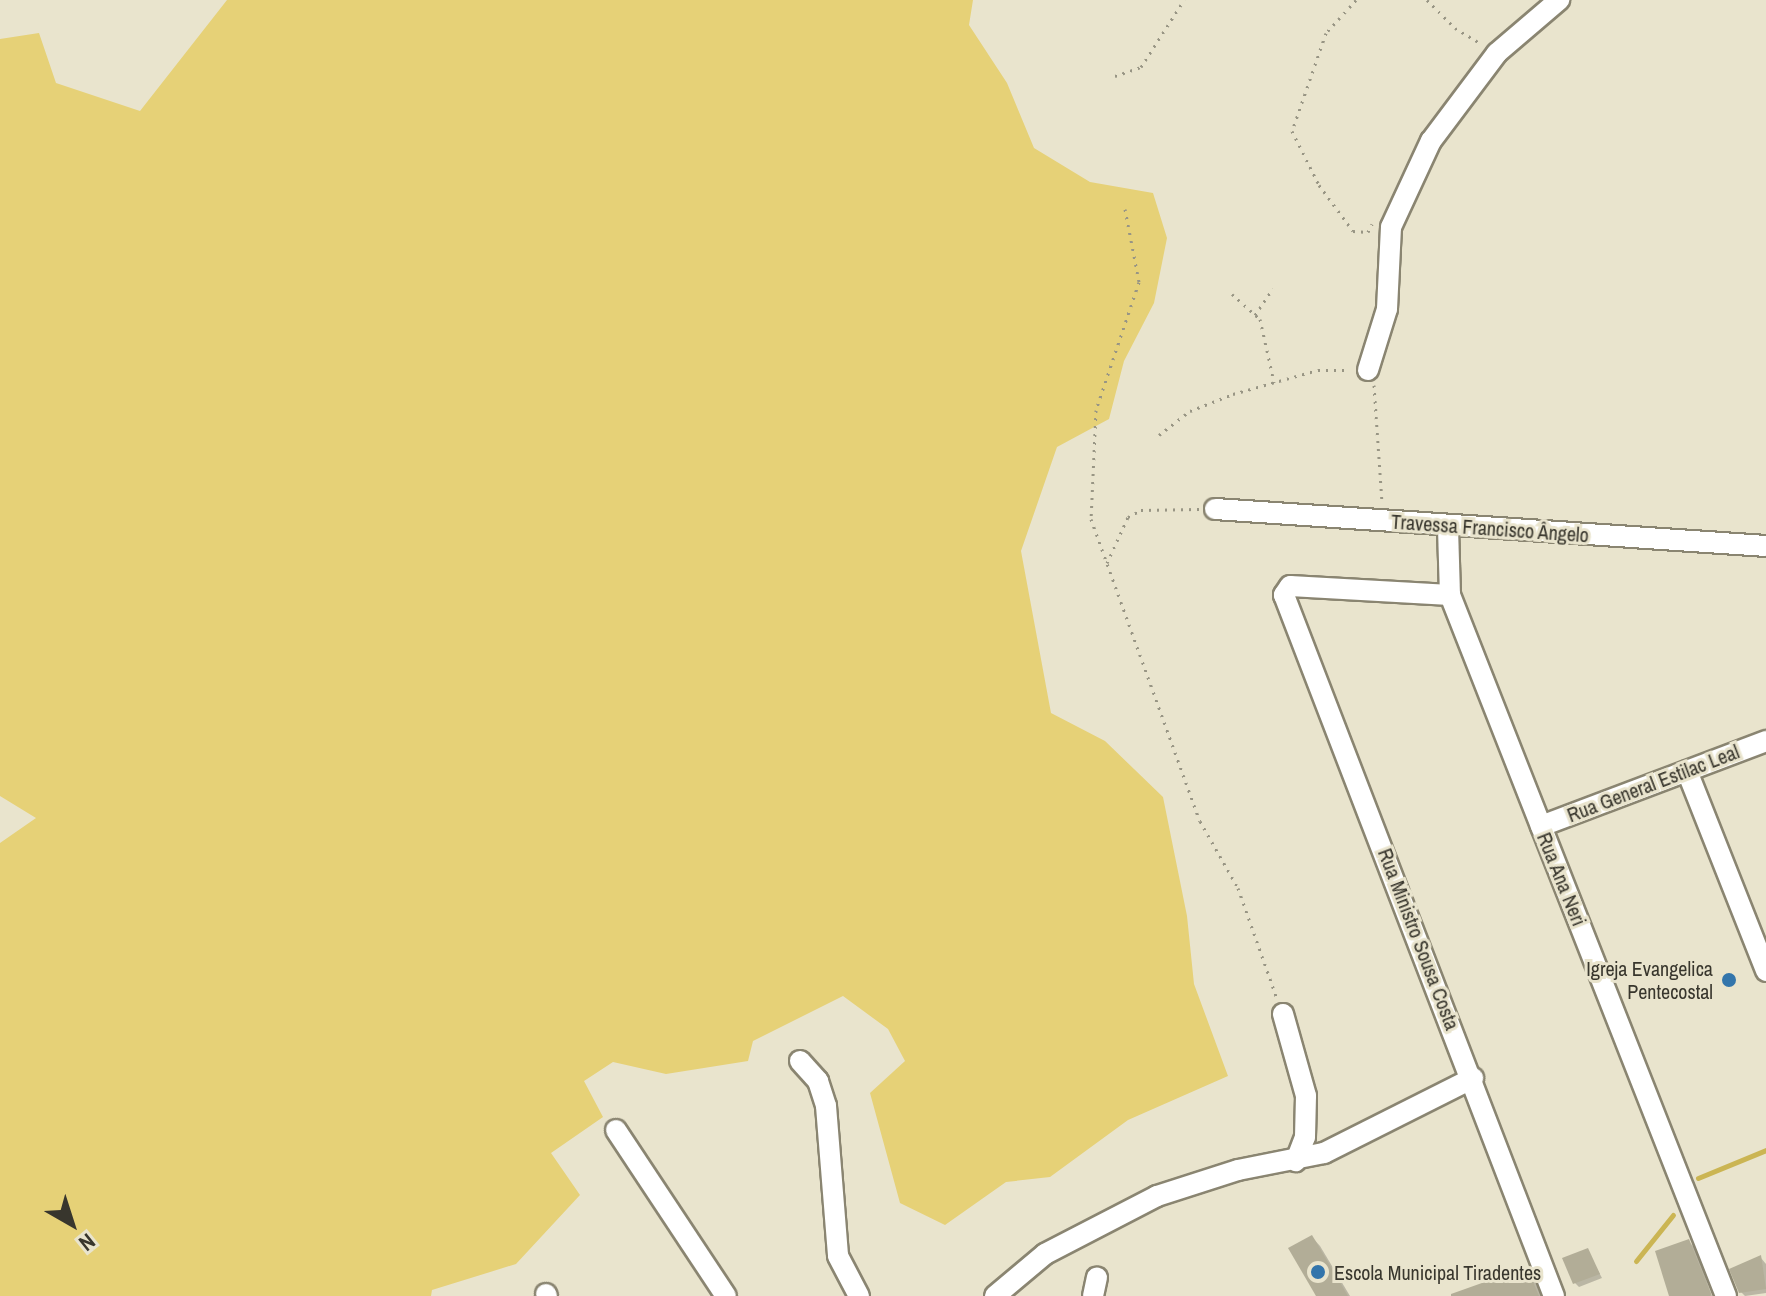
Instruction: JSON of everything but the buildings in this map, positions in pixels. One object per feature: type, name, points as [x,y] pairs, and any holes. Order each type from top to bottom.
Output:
[{"type":"street","points":[[1368,370],[1387,309],[1391,227],[1431,141],[1497,53],[1559,0]]},
{"type":"street","name":"Travessa Francisco Ângelo","points":[[1215,509],[1448,528],[1766,546]]},
{"type":"street","name":"Rua Ana Neri","points":[[1448,528],[1450,595],[1726,1296]]},
{"type":"street","name":"Rua Ministro Sousa Costa","points":[[1450,595],[1290,586],[1284,595],[1473,1078],[1554,1296]]},
{"type":"street","name":"Rua General Estilac Leal","points":[[1541,826],[1766,741]]},
{"type":"street","points":[[1687,771],[1766,971]]},
{"type":"street","points":[[1283,1014],[1306,1096],[1305,1137],[1296,1161]]},
{"type":"street","points":[[800,1061],[818,1081],[826,1106],[838,1256],[859,1296]]},
{"type":"street","points":[[995,1296],[1045,1254],[1157,1196],[1238,1170],[1296,1161],[1324,1153],[1473,1078]]},
{"type":"street","points":[[616,1130],[726,1296]]},
{"type":"path","points":[[1115,76],[1141,67],[1184,0]]},
{"type":"path","points":[[1356,0],[1326,33],[1292,131],[1319,185],[1353,231],[1368,232],[1370,224],[1391,227]]},
{"type":"path","points":[[1427,0],[1455,28],[1497,53]]},
{"type":"path","points":[[1125,209],[1139,282],[1096,410],[1091,519],[1200,821],[1238,888],[1283,1014]]},
{"type":"path","points":[[1255,315],[1273,288]]},
{"type":"path","points":[[1232,294],[1255,315],[1274,382]]},
{"type":"path","points":[[1159,435],[1190,411],[1274,382],[1318,370],[1368,370],[1382,450],[1381,521]]},
{"type":"path","points":[[1107,563],[1115,536],[1128,517],[1141,510],[1215,509]]},
{"type":"shaded area","points":[[227,0],[973,0],[969,25],[1007,83],[1034,148],[1090,182],[1153,193],[1167,238],[1154,303],[1124,361],[1109,419],[1057,447],[1021,551],[1051,713],[1105,741],[1163,797],[1187,916],[1194,984],[1228,1076],[1128,1120],[1050,1177],[1006,1182],[945,1225],[900,1203],[870,1093],[905,1061],[888,1029],[843,996],[753,1041],[748,1061],[666,1074],[613,1062],[584,1081],[603,1117],[551,1153],[580,1195],[516,1264],[432,1290],[431,1296],[0,1296],[0,843],[36,818],[0,796],[0,39],[39,33],[56,83],[140,111]]},
{"type":"waterway","points":[[1698,1178],[1766,1150]]},
{"type":"waterway","points":[[1636,1261],[1673,1215]]},
{"type":"place","name":"Igreja Evangelica Pentecostal","points":[[1729,980]]},
{"type":"place","name":"Escola Municipal Tiradentes","points":[[1318,1272]]}]
